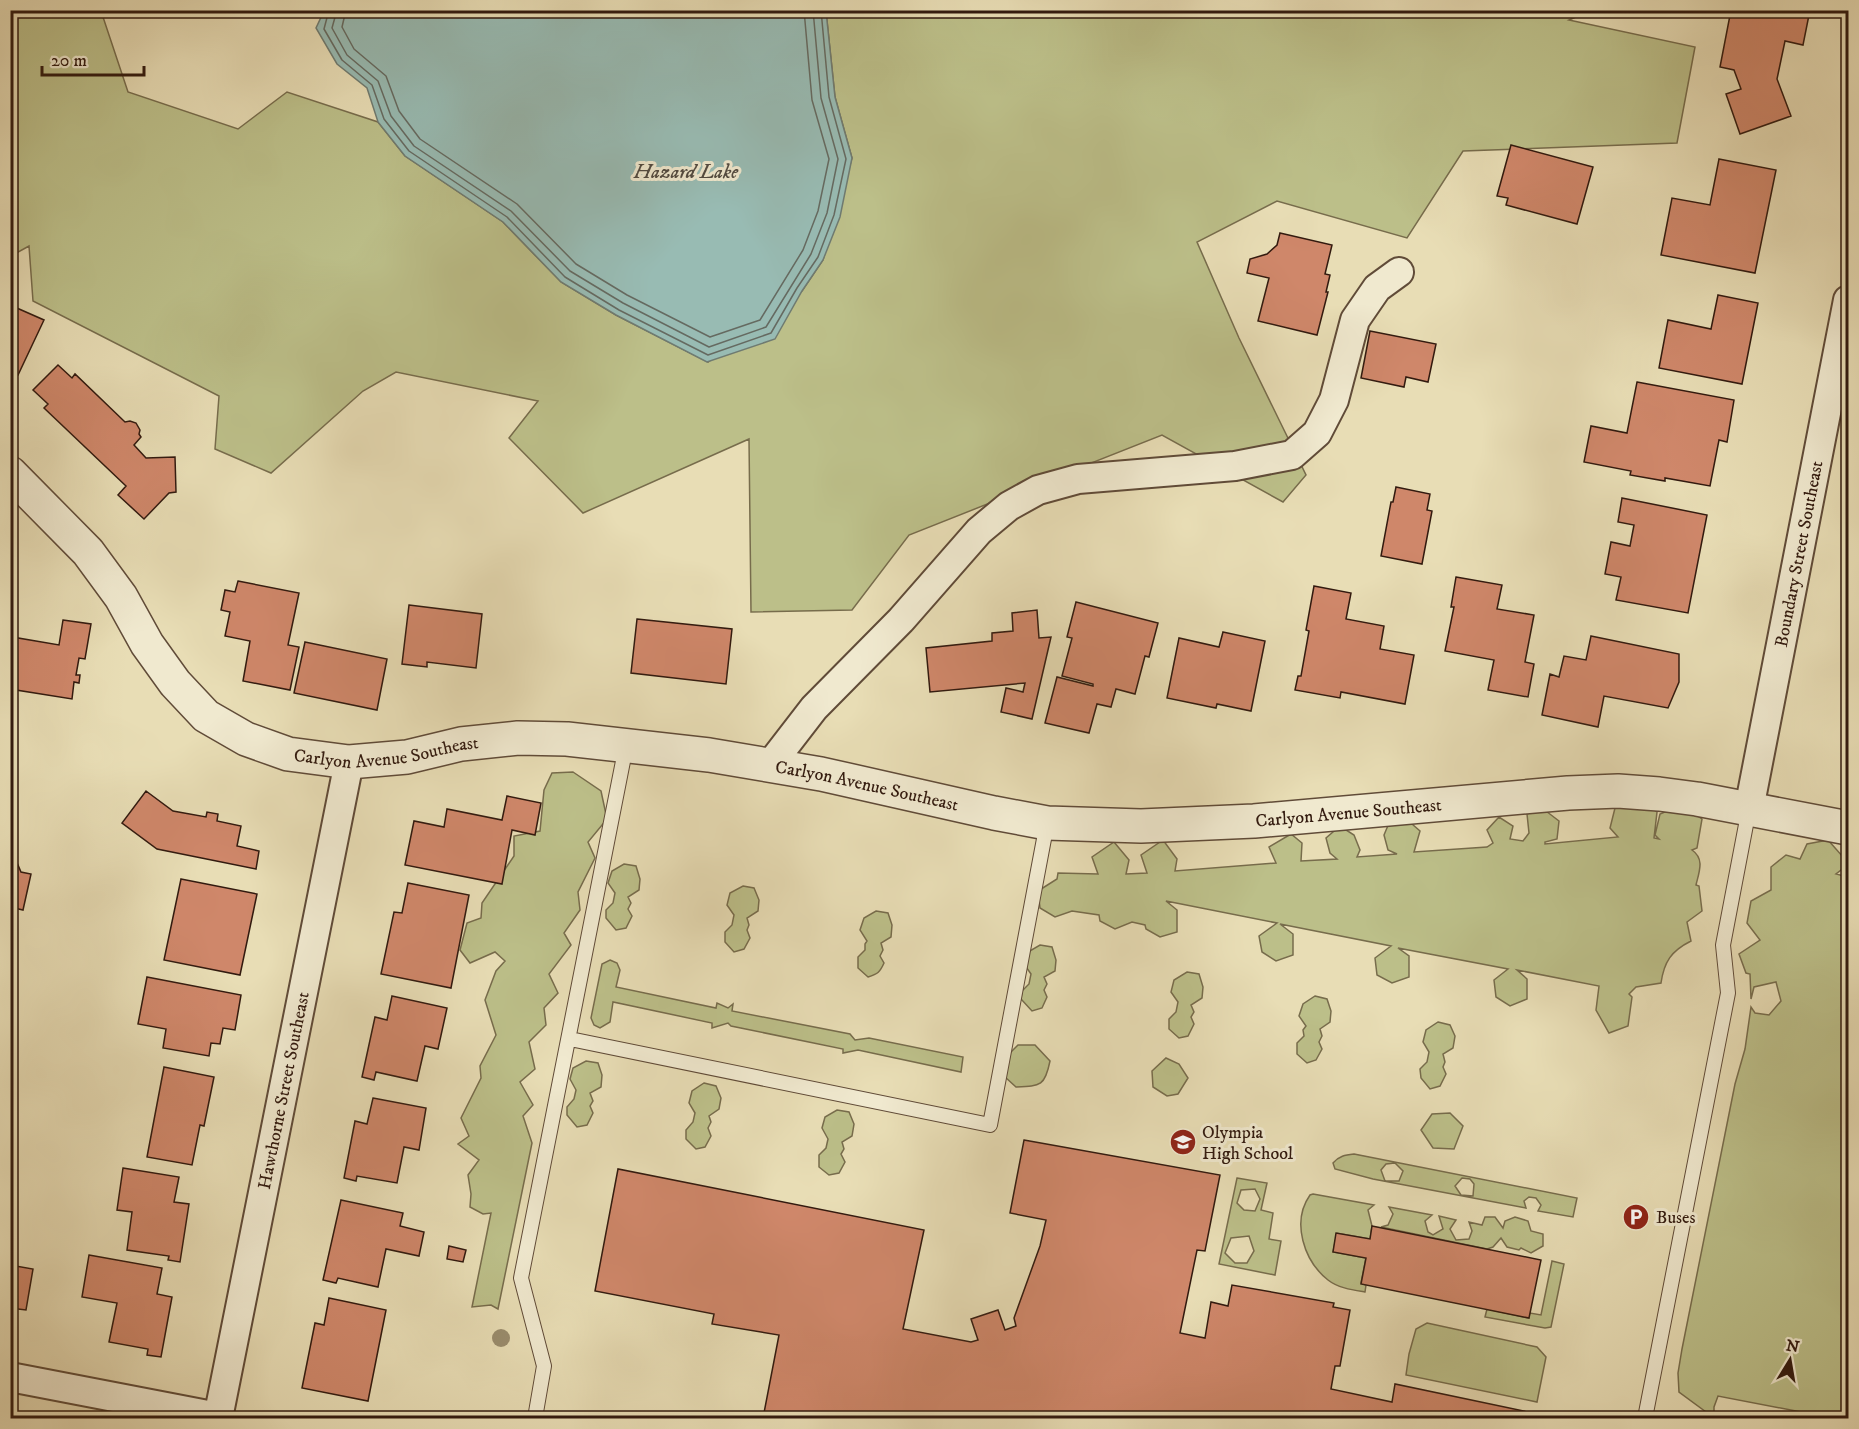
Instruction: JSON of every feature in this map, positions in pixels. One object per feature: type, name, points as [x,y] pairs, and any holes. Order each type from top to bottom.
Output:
[{"type":"street","points":[[770,765],[814,708],[901,620],[979,531],[1009,506],[1038,490],[1078,480],[1235,466],[1292,455],[1317,433],[1334,400],[1355,320],[1377,288],[1399,272]]},
{"type":"street","name":"Boundary Street Southeast","points":[[1749,809],[1848,300]]},
{"type":"street","name":"Carlyon Avenue Southeast","points":[[10,473],[88,552],[121,597],[147,644],[168,673],[206,716],[246,739],[288,754],[349,762],[407,757],[461,744],[518,738],[567,739],[710,755],[770,765],[1047,823],[1141,826],[1254,821],[1568,793],[1618,791],[1697,799],[1848,828]]},
{"type":"street","name":"Hawthorne Street Southeast","points":[[218,1418],[349,762]]},
{"type":"street","points":[[10,1377],[218,1418]]},
{"type":"lane","points":[[535,1419],[544,1366],[522,1278],[626,746]]},
{"type":"lane","points":[[1645,1419],[1728,993],[1723,945],[1749,809]]},
{"type":"lane","points":[[570,1039],[990,1125],[1047,823]]},
{"type":"green space","points":[[1592,10],[1569,20],[1695,47],[1677,143],[1463,151],[1407,238],[1277,201],[1197,242],[1239,338],[1306,475],[1283,502],[1162,435],[909,535],[852,610],[751,612],[749,439],[583,513],[509,438],[538,401],[396,372],[363,391],[271,473],[215,449],[219,396],[33,301],[29,246],[11,256],[11,11],[101,11],[128,92],[238,129],[287,92],[378,122],[405,156],[503,222],[561,282],[616,315],[708,362],[802,291],[823,260],[852,158],[835,97],[826,11]]},
{"type":"green space","points":[[573,772],[601,791],[607,819],[588,842],[595,858],[578,892],[580,910],[564,933],[571,945],[549,974],[558,993],[544,1008],[546,1025],[529,1042],[535,1069],[520,1082],[533,1105],[523,1116],[532,1143],[498,1309],[491,1305],[472,1307],[491,1213],[483,1214],[470,1207],[471,1194],[468,1175],[479,1160],[458,1144],[469,1136],[461,1118],[481,1078],[480,1066],[496,1035],[485,1000],[496,971],[505,961],[495,952],[470,963],[460,950],[467,923],[481,918],[482,903],[514,856],[514,836],[540,831],[544,790],[552,773]]},
{"type":"green space","points":[[1636,798],[1657,812],[1654,838],[1659,839],[1655,835],[1660,814],[1681,805],[1702,819],[1697,848],[1692,850],[1699,857],[1700,862],[1696,885],[1699,886],[1702,911],[1687,922],[1691,941],[1678,949],[1670,958],[1664,969],[1661,983],[1636,987],[1629,994],[1632,997],[1628,1026],[1609,1033],[1596,1010],[1599,986],[1517,970],[1527,979],[1527,999],[1510,1006],[1496,997],[1494,980],[1508,969],[1398,948],[1409,956],[1409,977],[1392,983],[1377,975],[1375,958],[1391,946],[1280,924],[1293,934],[1293,955],[1276,961],[1262,952],[1259,936],[1277,923],[1166,901],[1177,910],[1177,932],[1160,937],[1146,929],[1145,925],[1132,922],[1115,929],[1100,921],[1099,915],[1072,911],[1055,917],[1040,908],[1038,891],[1057,879],[1058,873],[1098,874],[1092,857],[1114,842],[1129,860],[1126,874],[1147,873],[1141,855],[1163,840],[1177,859],[1175,871],[1276,863],[1269,847],[1291,834],[1302,843],[1301,861],[1337,859],[1330,853],[1326,838],[1340,826],[1354,835],[1360,850],[1357,857],[1397,854],[1388,850],[1384,835],[1389,823],[1404,817],[1420,831],[1414,852],[1487,847],[1493,843],[1487,830],[1499,817],[1513,826],[1510,839],[1523,841],[1529,833],[1527,814],[1542,808],[1559,821],[1557,839],[1545,842],[1545,844],[1618,837],[1610,828],[1615,808]]},
{"type":"green space","points":[[1828,840],[1843,857],[1848,852],[1848,872],[1845,867],[1836,874],[1848,877],[1848,1418],[1832,1418],[1718,1396],[1714,1407],[1714,1418],[1710,1418],[1706,1412],[1679,1392],[1678,1373],[1682,1349],[1735,1084],[1745,1049],[1751,1007],[1755,1013],[1769,1015],[1781,1001],[1776,982],[1754,987],[1751,999],[1750,974],[1746,973],[1739,954],[1760,940],[1747,923],[1751,901],[1771,890],[1771,867],[1786,855],[1800,859],[1807,844]]},
{"type":"green space","points":[[624,864],[636,866],[640,879],[639,890],[628,897],[631,903],[628,909],[632,916],[626,928],[616,930],[606,918],[606,910],[613,903],[615,893],[608,883],[612,871]]},
{"type":"green space","points":[[743,886],[754,888],[759,900],[758,911],[747,918],[750,938],[744,949],[734,952],[725,942],[725,932],[732,925],[734,915],[727,905],[730,893]]},
{"type":"green space","points":[[876,911],[888,913],[892,925],[891,937],[881,943],[883,950],[880,956],[884,963],[881,969],[868,977],[858,968],[858,957],[865,950],[867,941],[860,930],[864,918]]},
{"type":"green space","points":[[1040,945],[1052,947],[1056,960],[1055,971],[1044,977],[1047,984],[1044,990],[1047,997],[1042,1008],[1032,1011],[1021,999],[1022,991],[1029,984],[1031,974],[1024,964],[1028,952]]},
{"type":"green space","points":[[610,960],[617,963],[620,970],[616,987],[716,1008],[717,1003],[728,1008],[733,1004],[732,1011],[850,1034],[855,1040],[869,1038],[963,1057],[961,1072],[858,1050],[843,1053],[843,1049],[731,1026],[728,1023],[712,1028],[712,1023],[613,1002],[610,1022],[600,1028],[594,1025],[591,1018],[602,964]]},
{"type":"green space","points":[[1187,972],[1199,974],[1203,987],[1202,998],[1191,1005],[1194,1012],[1191,1017],[1194,1024],[1188,1036],[1179,1038],[1169,1029],[1169,1019],[1176,1012],[1178,1002],[1171,992],[1174,980]]},
{"type":"green space","points":[[1315,996],[1327,999],[1331,1011],[1330,1022],[1320,1029],[1322,1036],[1319,1042],[1322,1049],[1316,1060],[1307,1063],[1297,1054],[1297,1043],[1304,1036],[1303,1030],[1306,1026],[1299,1016],[1303,1004]]},
{"type":"green space","points":[[1438,1022],[1450,1025],[1455,1036],[1453,1048],[1443,1054],[1445,1062],[1443,1067],[1446,1074],[1440,1086],[1430,1089],[1421,1078],[1420,1069],[1427,1062],[1429,1052],[1423,1042],[1426,1030]]},
{"type":"green space","points":[[1018,1045],[1035,1045],[1050,1061],[1044,1080],[1040,1083],[1016,1087],[1005,1077],[1005,1058]]},
{"type":"green space","points":[[1166,1058],[1179,1064],[1188,1078],[1178,1094],[1167,1096],[1153,1087],[1152,1071]]},
{"type":"green space","points":[[586,1061],[598,1063],[602,1075],[601,1087],[590,1093],[593,1101],[590,1106],[593,1113],[587,1125],[577,1127],[567,1115],[567,1107],[574,1099],[576,1090],[570,1079],[573,1068]]},
{"type":"green space","points":[[704,1083],[716,1086],[721,1098],[719,1109],[709,1116],[711,1122],[708,1128],[711,1136],[705,1147],[696,1149],[686,1139],[686,1130],[693,1122],[695,1113],[689,1103],[692,1091]]},
{"type":"green space","points":[[837,1110],[849,1112],[854,1124],[852,1136],[842,1142],[844,1149],[841,1154],[845,1162],[839,1173],[829,1175],[819,1167],[819,1155],[826,1148],[828,1139],[822,1128],[825,1117]]},
{"type":"green space","points":[[1450,1113],[1463,1126],[1454,1149],[1433,1148],[1421,1130],[1432,1114]]},
{"type":"green space","points":[[1354,1154],[1577,1198],[1573,1217],[1538,1211],[1541,1205],[1536,1198],[1529,1197],[1524,1201],[1526,1208],[1373,1179],[1335,1169],[1333,1163],[1335,1161],[1342,1156]],"holes":[[[1395,1163],[1403,1171],[1399,1181],[1385,1181],[1381,1170],[1386,1164]],[[1462,1178],[1470,1179],[1474,1184],[1473,1196],[1461,1195],[1455,1186]]]},
{"type":"green space","points":[[1237,1178],[1267,1183],[1261,1210],[1273,1213],[1269,1239],[1281,1241],[1275,1275],[1219,1264]],"holes":[[[1255,1189],[1260,1199],[1255,1211],[1244,1210],[1237,1203],[1241,1190]],[[1249,1236],[1254,1251],[1247,1263],[1235,1263],[1225,1253],[1231,1238]]]},
{"type":"green space","points":[[1313,1194],[1374,1205],[1368,1210],[1372,1226],[1370,1239],[1337,1233],[1333,1252],[1366,1258],[1361,1283],[1366,1285],[1365,1292],[1332,1283],[1312,1262],[1303,1241],[1301,1217],[1304,1206]]},
{"type":"green space","points":[[1389,1207],[1432,1215],[1425,1221],[1428,1232],[1433,1235],[1443,1229],[1439,1216],[1456,1220],[1450,1229],[1456,1240],[1469,1239],[1472,1231],[1469,1222],[1482,1225],[1485,1217],[1495,1217],[1503,1228],[1505,1221],[1515,1217],[1528,1221],[1531,1231],[1543,1234],[1543,1246],[1531,1253],[1521,1248],[1519,1250],[1507,1247],[1501,1238],[1493,1247],[1487,1249],[1381,1227],[1388,1225],[1393,1214]]},
{"type":"green space","points":[[1552,1261],[1564,1264],[1551,1327],[1545,1328],[1485,1317],[1487,1309],[1528,1318],[1530,1313],[1541,1315]]},
{"type":"green space","points":[[1427,1323],[1537,1347],[1546,1357],[1537,1402],[1406,1375],[1416,1329]]},
{"type":"water","name":"Hazard Lake","points":[[324,11],[826,11],[835,97],[852,158],[840,217],[823,260],[802,291],[775,339],[707,362],[616,315],[561,282],[503,222],[405,156],[378,122],[367,88],[337,64],[316,28]]},
{"type":"building","points":[[1731,10],[1810,10],[1803,45],[1785,41],[1777,79],[1791,116],[1740,134],[1726,94],[1741,89],[1734,70],[1720,67]]},
{"type":"building","points":[[1511,145],[1593,167],[1577,224],[1506,205],[1508,198],[1497,196]]},
{"type":"building","points":[[1719,159],[1776,170],[1755,273],[1661,255],[1672,198],[1710,205]]},
{"type":"building","points":[[1280,233],[1332,245],[1325,274],[1330,275],[1326,292],[1328,292],[1317,335],[1258,321],[1269,278],[1247,273],[1250,259],[1267,254],[1277,245]]},
{"type":"building","points":[[1718,295],[1758,303],[1742,384],[1659,368],[1668,320],[1711,329]]},
{"type":"building","points":[[10,305],[44,320],[18,375],[10,372]]},
{"type":"building","points":[[1370,331],[1436,344],[1428,382],[1406,377],[1404,387],[1361,378]]},
{"type":"building","points":[[58,365],[72,378],[75,374],[125,422],[136,423],[141,437],[134,445],[146,458],[175,457],[176,492],[169,493],[144,519],[118,495],[126,486],[44,408],[48,404],[33,390]]},
{"type":"building","points":[[1637,382],[1734,400],[1727,442],[1719,440],[1710,486],[1630,475],[1631,471],[1584,462],[1591,426],[1627,433]]},
{"type":"building","points":[[1396,487],[1430,494],[1427,510],[1432,511],[1422,564],[1381,556]]},
{"type":"building","points":[[1622,498],[1707,515],[1688,613],[1616,600],[1621,577],[1605,574],[1611,542],[1630,546],[1634,525],[1618,522]]},
{"type":"building","points":[[1456,577],[1502,585],[1497,609],[1534,615],[1525,662],[1534,664],[1528,697],[1488,690],[1494,660],[1445,651],[1454,607],[1451,607]]},
{"type":"building","points":[[238,581],[299,593],[288,645],[299,647],[290,690],[243,681],[250,641],[225,636],[230,612],[221,610],[225,590],[235,592]]},
{"type":"building","points":[[1314,586],[1351,593],[1346,619],[1384,626],[1380,649],[1414,655],[1405,704],[1341,692],[1340,698],[1295,690],[1298,676],[1301,676]]},
{"type":"building","points":[[1076,602],[1158,623],[1149,657],[1145,656],[1135,694],[1116,689],[1111,707],[1097,704],[1089,733],[1045,723],[1057,677],[1093,686],[1093,684],[1062,676],[1072,638],[1067,637]]},
{"type":"building","points":[[409,605],[482,614],[476,668],[427,662],[427,667],[402,664]]},
{"type":"building","points":[[1037,610],[1039,638],[1051,637],[1032,719],[1001,712],[1006,688],[1023,692],[1025,683],[930,692],[926,648],[992,641],[992,633],[1013,631],[1012,613]]},
{"type":"building","points":[[637,619],[732,629],[726,684],[631,673]]},
{"type":"building","points":[[63,620],[91,624],[85,659],[79,658],[76,675],[80,675],[79,683],[74,682],[72,699],[10,689],[12,637],[59,645]]},
{"type":"building","points":[[1223,632],[1265,641],[1251,711],[1217,704],[1216,708],[1167,698],[1179,638],[1219,647]]},
{"type":"building","points":[[1591,636],[1679,654],[1679,682],[1668,708],[1604,696],[1598,727],[1542,715],[1550,674],[1559,677],[1564,656],[1586,660]]},
{"type":"building","points":[[305,642],[387,659],[377,710],[294,693]]},
{"type":"building","points":[[146,791],[173,811],[206,817],[207,812],[218,814],[217,821],[241,826],[237,846],[259,851],[256,869],[157,849],[122,823]]},
{"type":"building","points":[[507,796],[541,803],[535,835],[512,830],[502,884],[405,865],[414,821],[444,827],[447,809],[502,820]]},
{"type":"building","points":[[10,849],[17,850],[15,858],[21,872],[31,874],[23,910],[10,907]]},
{"type":"building","points":[[181,879],[257,894],[240,975],[164,960]]},
{"type":"building","points":[[408,883],[469,895],[451,988],[381,974],[394,912],[402,913]]},
{"type":"building","points":[[10,940],[17,941],[10,976]]},
{"type":"building","points":[[147,977],[241,995],[235,1030],[223,1028],[220,1044],[211,1043],[209,1056],[163,1048],[166,1029],[138,1024]]},
{"type":"building","points":[[392,996],[447,1008],[438,1049],[425,1046],[417,1081],[376,1072],[374,1080],[362,1077],[375,1017],[387,1020]]},
{"type":"building","points":[[164,1067],[214,1077],[204,1126],[200,1125],[192,1165],[147,1157]]},
{"type":"building","points":[[373,1098],[426,1108],[419,1150],[404,1147],[397,1183],[357,1176],[356,1181],[344,1178],[355,1121],[367,1124]]},
{"type":"building","points":[[1024,1140],[1220,1175],[1205,1251],[1197,1250],[1180,1333],[1205,1338],[1211,1302],[1228,1306],[1232,1285],[1334,1303],[1333,1307],[1350,1310],[1340,1366],[1335,1366],[1331,1389],[1392,1402],[1395,1384],[1528,1412],[1527,1418],[763,1418],[779,1335],[712,1324],[714,1314],[595,1291],[618,1169],[924,1230],[903,1329],[971,1342],[978,1340],[971,1319],[998,1310],[1005,1330],[1016,1326],[1014,1318],[1040,1246],[1046,1220],[1010,1213]]},
{"type":"building","points":[[123,1168],[179,1177],[174,1202],[189,1204],[180,1262],[168,1260],[169,1256],[127,1250],[132,1212],[117,1210]]},
{"type":"building","points":[[341,1200],[403,1213],[400,1226],[424,1232],[419,1256],[386,1249],[378,1287],[338,1278],[336,1283],[323,1280]]},
{"type":"building","points":[[1372,1226],[1541,1260],[1529,1318],[1361,1284],[1366,1258],[1333,1252],[1336,1233],[1370,1239]]},
{"type":"building","points":[[449,1246],[466,1250],[463,1262],[447,1259]]},
{"type":"building","points":[[89,1255],[162,1268],[157,1294],[172,1297],[161,1357],[147,1355],[148,1349],[109,1342],[117,1303],[82,1297]]},
{"type":"building","points":[[10,1265],[33,1269],[26,1310],[10,1308]]},
{"type":"building","points":[[329,1298],[386,1310],[368,1401],[302,1388],[315,1323],[324,1325]]},
{"type":"place","name":"Olympia High School","points":[[1183,1142]]},
{"type":"place","name":"Buses","points":[[1636,1217]]}]
